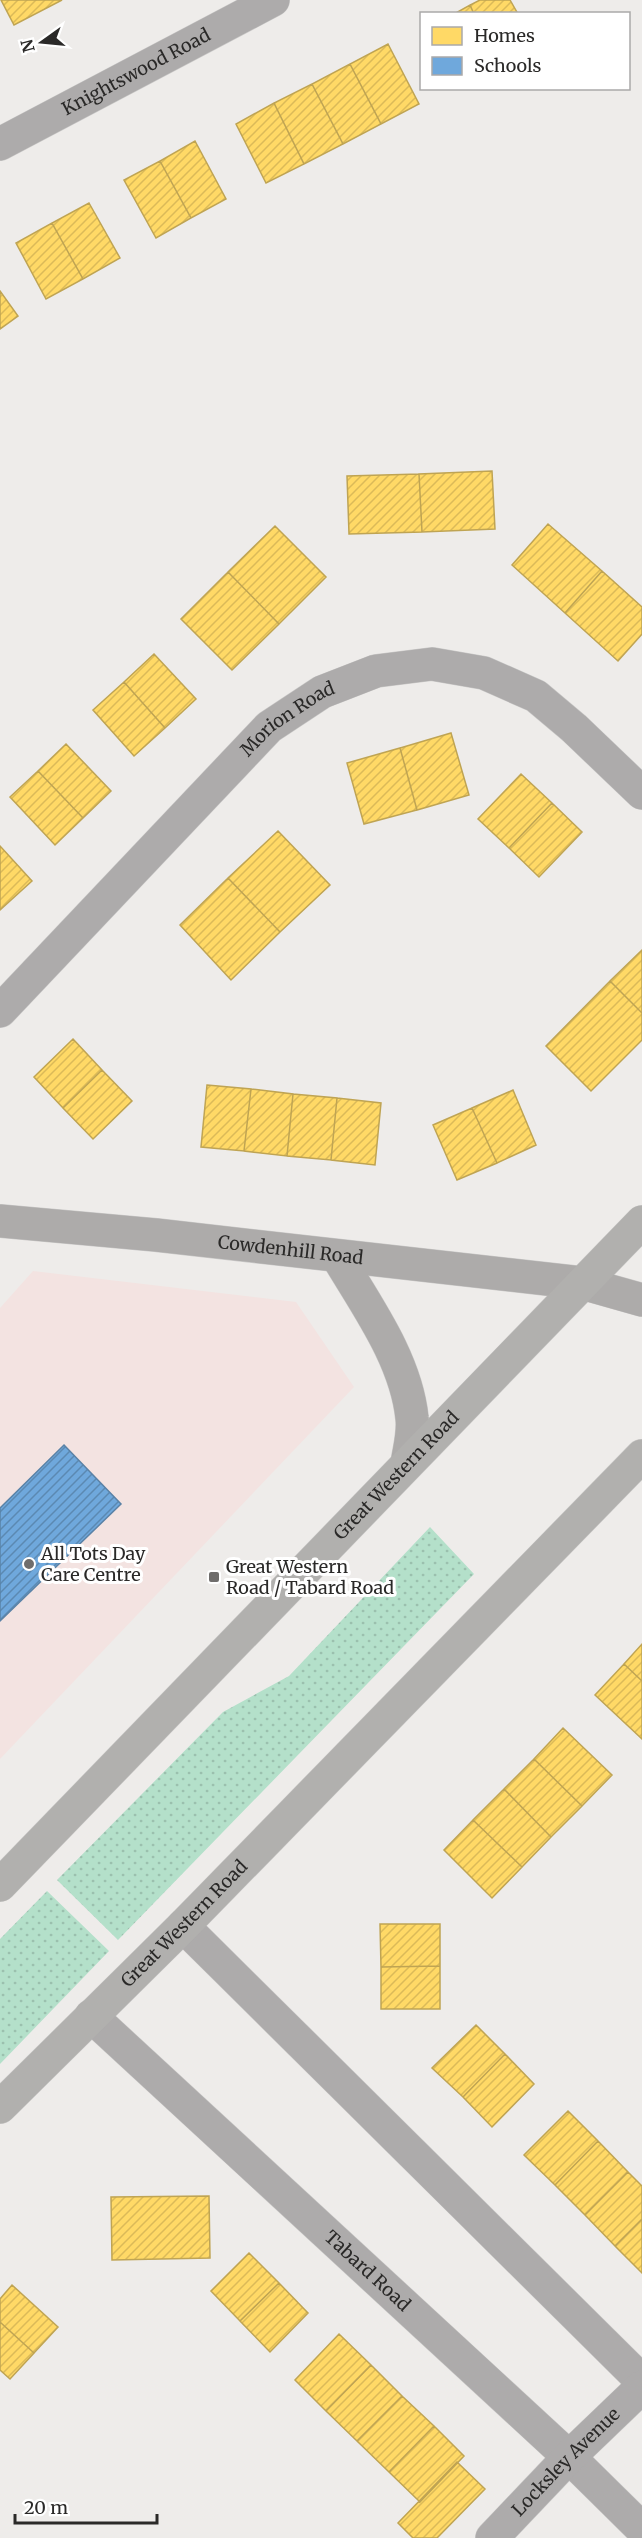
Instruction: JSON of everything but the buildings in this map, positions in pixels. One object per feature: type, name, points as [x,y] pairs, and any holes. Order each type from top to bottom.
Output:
[{"type":"main road","name":"Great Western Road","points":[[0,1885],[642,1222]]},
{"type":"main road","name":"Great Western Road","points":[[0,2107],[183,1926],[642,1456]]},
{"type":"street","name":"Knightswood Road","points":[[0,144],[273,0]]},
{"type":"street","name":"Morion Road","points":[[0,1011],[269,727],[322,692],[376,671],[432,664],[484,673],[536,696],[574,728],[642,793]]},
{"type":"street","name":"Cowdenhill Road","points":[[0,1221],[156,1235],[582,1284],[642,1299]]},
{"type":"street","points":[[337,1256],[388,1344],[405,1384],[413,1420],[407,1464]]},
{"type":"street","points":[[183,1926],[642,2381]]},
{"type":"street","name":"Tabard Road","points":[[91,2016],[569,2457],[642,2529]]},
{"type":"street","name":"Locksley Avenue","points":[[492,2538],[569,2457],[642,2387]]},
{"type":"shaded area","points":[[33,1271],[296,1302],[354,1387],[0,1759],[0,1308]]},
{"type":"green space","points":[[430,1527],[474,1574],[118,1940],[57,1880],[223,1712],[289,1676]]},
{"type":"green space","points":[[47,1891],[109,1951],[0,2064],[0,1939]]},
{"type":"place","name":"All Tots Day Care Centre","points":[[29,1564]]},
{"type":"place","name":"Great Western Road / Tabard Road","points":[[214,1577]]}]
